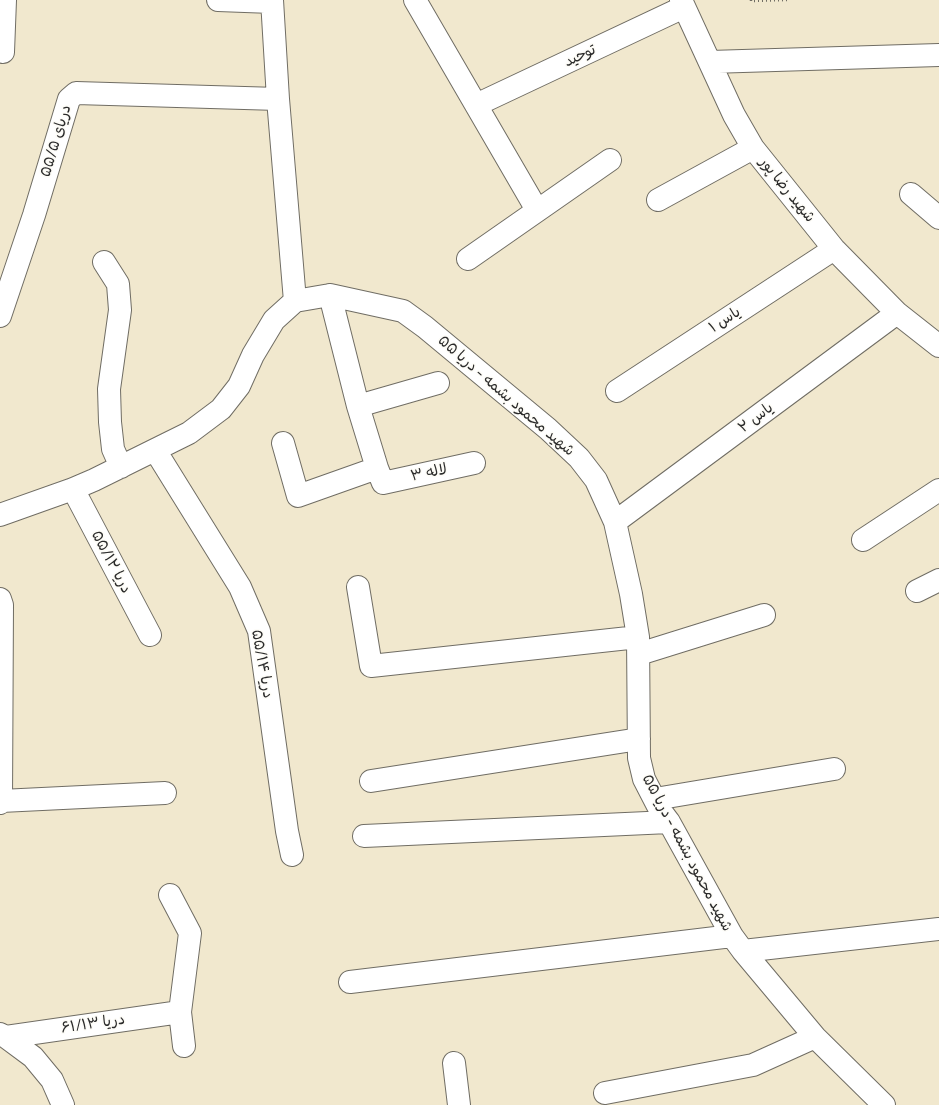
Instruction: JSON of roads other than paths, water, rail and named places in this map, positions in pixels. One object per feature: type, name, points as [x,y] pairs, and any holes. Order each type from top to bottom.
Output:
[{"type":"street","points":[[3,52],[5,0]]},
{"type":"street","points":[[0,515],[94,480],[189,433],[221,409],[239,386],[253,355],[274,320],[296,301],[278,99],[272,1],[218,0]]},
{"type":"street","points":[[415,0],[537,210]]},
{"type":"street","name":"توحید","points":[[476,105],[682,3]]},
{"type":"street","name":"شهید رضا پور","points":[[682,3],[734,115],[753,148],[834,249],[896,313],[939,346]]},
{"type":"street","points":[[710,62],[939,55]]},
{"type":"street","name":"دریای ۵۵/۵","points":[[0,316],[34,215],[69,99],[76,93],[278,99]]},
{"type":"street","points":[[658,200],[753,148]]},
{"type":"street","points":[[468,259],[610,160]]},
{"type":"street","points":[[911,194],[939,218]]},
{"type":"street","name":"یاس ۱","points":[[617,391],[834,249]]},
{"type":"street","points":[[104,262],[118,284],[120,310],[109,389],[113,449],[121,467]]},
{"type":"street","points":[[330,295],[358,406],[380,475]]},
{"type":"street","name":"شهید محمود بشمه - دریا ۵۵","points":[[296,301],[330,295],[403,311],[425,327],[548,429],[579,458],[596,480],[615,522],[631,594],[639,645],[639,758],[644,779],[660,810],[669,822],[737,943],[815,1037],[884,1105]]},
{"type":"street","name":"یاس ۲","points":[[615,522],[896,313]]},
{"type":"street","points":[[358,406],[438,383]]},
{"type":"street","name":"لاله ۳","points":[[283,443],[298,496],[380,475],[474,463]]},
{"type":"street","name":"دریا ۵۵/۱۴","points":[[155,450],[240,587],[259,631],[287,831],[292,855]]},
{"type":"street","name":"دریا ۵۵/۱۲","points":[[73,489],[150,635]]},
{"type":"street","points":[[863,540],[939,490]]},
{"type":"street","points":[[917,591],[939,580]]},
{"type":"street","points":[[358,587],[372,666],[639,645],[764,615]]},
{"type":"street","points":[[0,599],[2,605],[1,802],[165,793]]},
{"type":"street","points":[[371,781],[639,739]]},
{"type":"street","points":[[655,799],[834,769]]},
{"type":"street","points":[[364,836],[669,822]]},
{"type":"street","points":[[170,895],[190,933],[180,1012],[184,1046]]},
{"type":"street","points":[[350,982],[737,943],[939,929]]},
{"type":"street","name":"دریا ۶۱/۱۳","points":[[3,1036],[180,1012]]},
{"type":"street","points":[[3,1036],[33,1057],[52,1080],[63,1105]]},
{"type":"street","points":[[605,1093],[753,1065],[815,1037]]},
{"type":"street","points":[[454,1063],[459,1105]]}]
